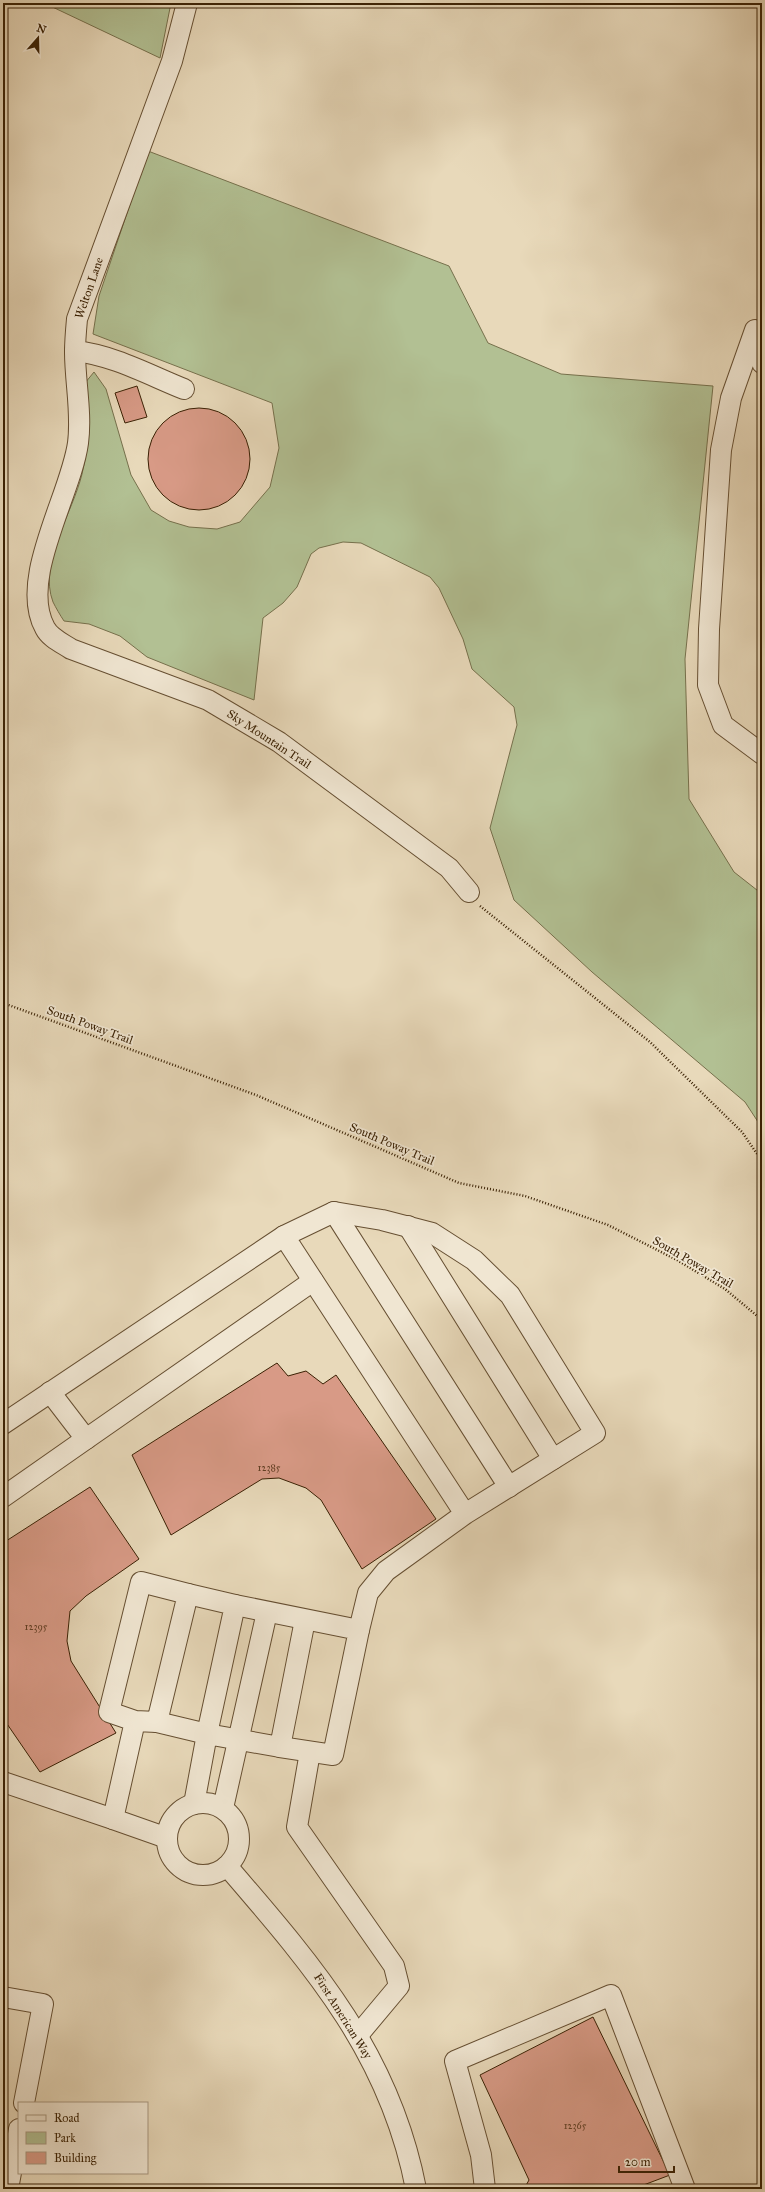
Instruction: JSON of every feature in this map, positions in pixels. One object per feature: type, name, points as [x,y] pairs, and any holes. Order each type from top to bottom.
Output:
[{"type":"street","name":"Welton Lane","points":[[44,628],[38,608],[38,578],[47,541],[68,484],[78,443],[79,418],[75,351],[77,318],[172,61],[187,3]]},
{"type":"street","points":[[762,363],[755,330],[731,398],[722,450],[709,629],[708,685],[723,725],[762,754]]},
{"type":"street","points":[[75,351],[92,353],[184,389]]},
{"type":"street","name":"Sky Mountain Trail","points":[[44,628],[52,637],[71,649],[208,700],[278,742],[449,868],[474,898]]},
{"type":"street","points":[[334,1212],[509,1487]]},
{"type":"street","points":[[3,1424],[284,1236],[334,1212],[382,1220],[432,1233],[474,1260],[510,1295],[595,1433],[465,1514],[386,1571],[368,1594],[333,1755],[207,1734],[157,1722],[135,1721],[109,1712],[141,1582],[235,1605],[359,1630]]},
{"type":"street","points":[[408,1226],[553,1459]]},
{"type":"street","points":[[284,1236],[465,1514]]},
{"type":"street","points":[[3,1497],[313,1281]]},
{"type":"street","points":[[50,1392],[86,1439]]},
{"type":"street","points":[[157,1722],[188,1594]]},
{"type":"street","points":[[194,1804],[207,1734],[235,1605]]},
{"type":"street","points":[[223,1808],[267,1612]]},
{"type":"street","points":[[280,1747],[306,1620]]},
{"type":"street","points":[[113,1819],[135,1721]]},
{"type":"street","points":[[310,1752],[297,1827],[394,1966],[399,1986],[358,2035]]},
{"type":"street","points":[[3,1782],[167,1838]]},
{"type":"street","points":[[204,1802],[223,1808],[237,1825],[239,1847],[234,1858],[227,1866],[217,1872],[205,1874],[194,1873],[183,1868],[174,1860],[169,1850],[167,1838],[169,1826],[175,1816],[194,1804],[204,1802]]},
{"type":"street","name":"First American Way","points":[[227,1866],[289,1938],[326,1985],[358,2035],[378,2073],[395,2113],[409,2153],[416,2189]]},
{"type":"street","points":[[485,2189],[481,2155],[455,2061],[611,1995],[685,2189]]},
{"type":"street","points":[[4,2000],[42,2004],[24,2102]]},
{"type":"street","points":[[8,2189],[18,2134]]},
{"type":"path","points":[[474,898],[650,1042],[742,1132],[762,1161]]},
{"type":"path","name":"South Poway Trail","points":[[3,1003],[256,1095],[459,1183],[525,1196],[608,1225],[677,1260],[725,1289],[762,1320]]},
{"type":"green space","points":[[44,3],[171,3],[160,58]]},
{"type":"green space","points":[[148,151],[449,266],[488,343],[561,374],[713,386],[685,659],[689,799],[734,872],[762,894],[762,1128],[745,1102],[592,972],[514,900],[490,828],[517,725],[514,707],[472,669],[463,639],[439,588],[430,577],[361,543],[343,542],[319,548],[311,554],[297,587],[283,603],[263,618],[254,700],[147,657],[120,636],[89,624],[64,621],[53,602],[50,587],[50,571],[58,538],[78,489],[85,462],[88,429],[85,383],[94,372],[106,389],[131,475],[151,510],[169,521],[189,527],[217,529],[240,522],[270,487],[279,448],[272,403],[93,334],[99,296]]},
{"type":"building","points":[[137,386],[147,417],[125,423],[115,393]]},
{"type":"building","points":[[199,408],[209,409],[228,416],[242,430],[249,449],[249,469],[242,488],[228,502],[209,509],[199,510],[189,509],[170,502],[156,488],[149,469],[148,459],[149,449],[156,430],[170,416],[189,409]]},
{"type":"building","points":[[277,1363],[288,1376],[306,1371],[323,1384],[336,1375],[436,1519],[362,1569],[321,1500],[306,1488],[279,1478],[262,1479],[171,1535],[132,1455]]},
{"type":"building","points":[[90,1487],[139,1559],[86,1596],[70,1611],[67,1641],[71,1661],[116,1733],[40,1772],[3,1718],[3,1543]]},
{"type":"building","points":[[593,2017],[670,2175],[633,2189],[524,2189],[529,2180],[480,2075]]}]
